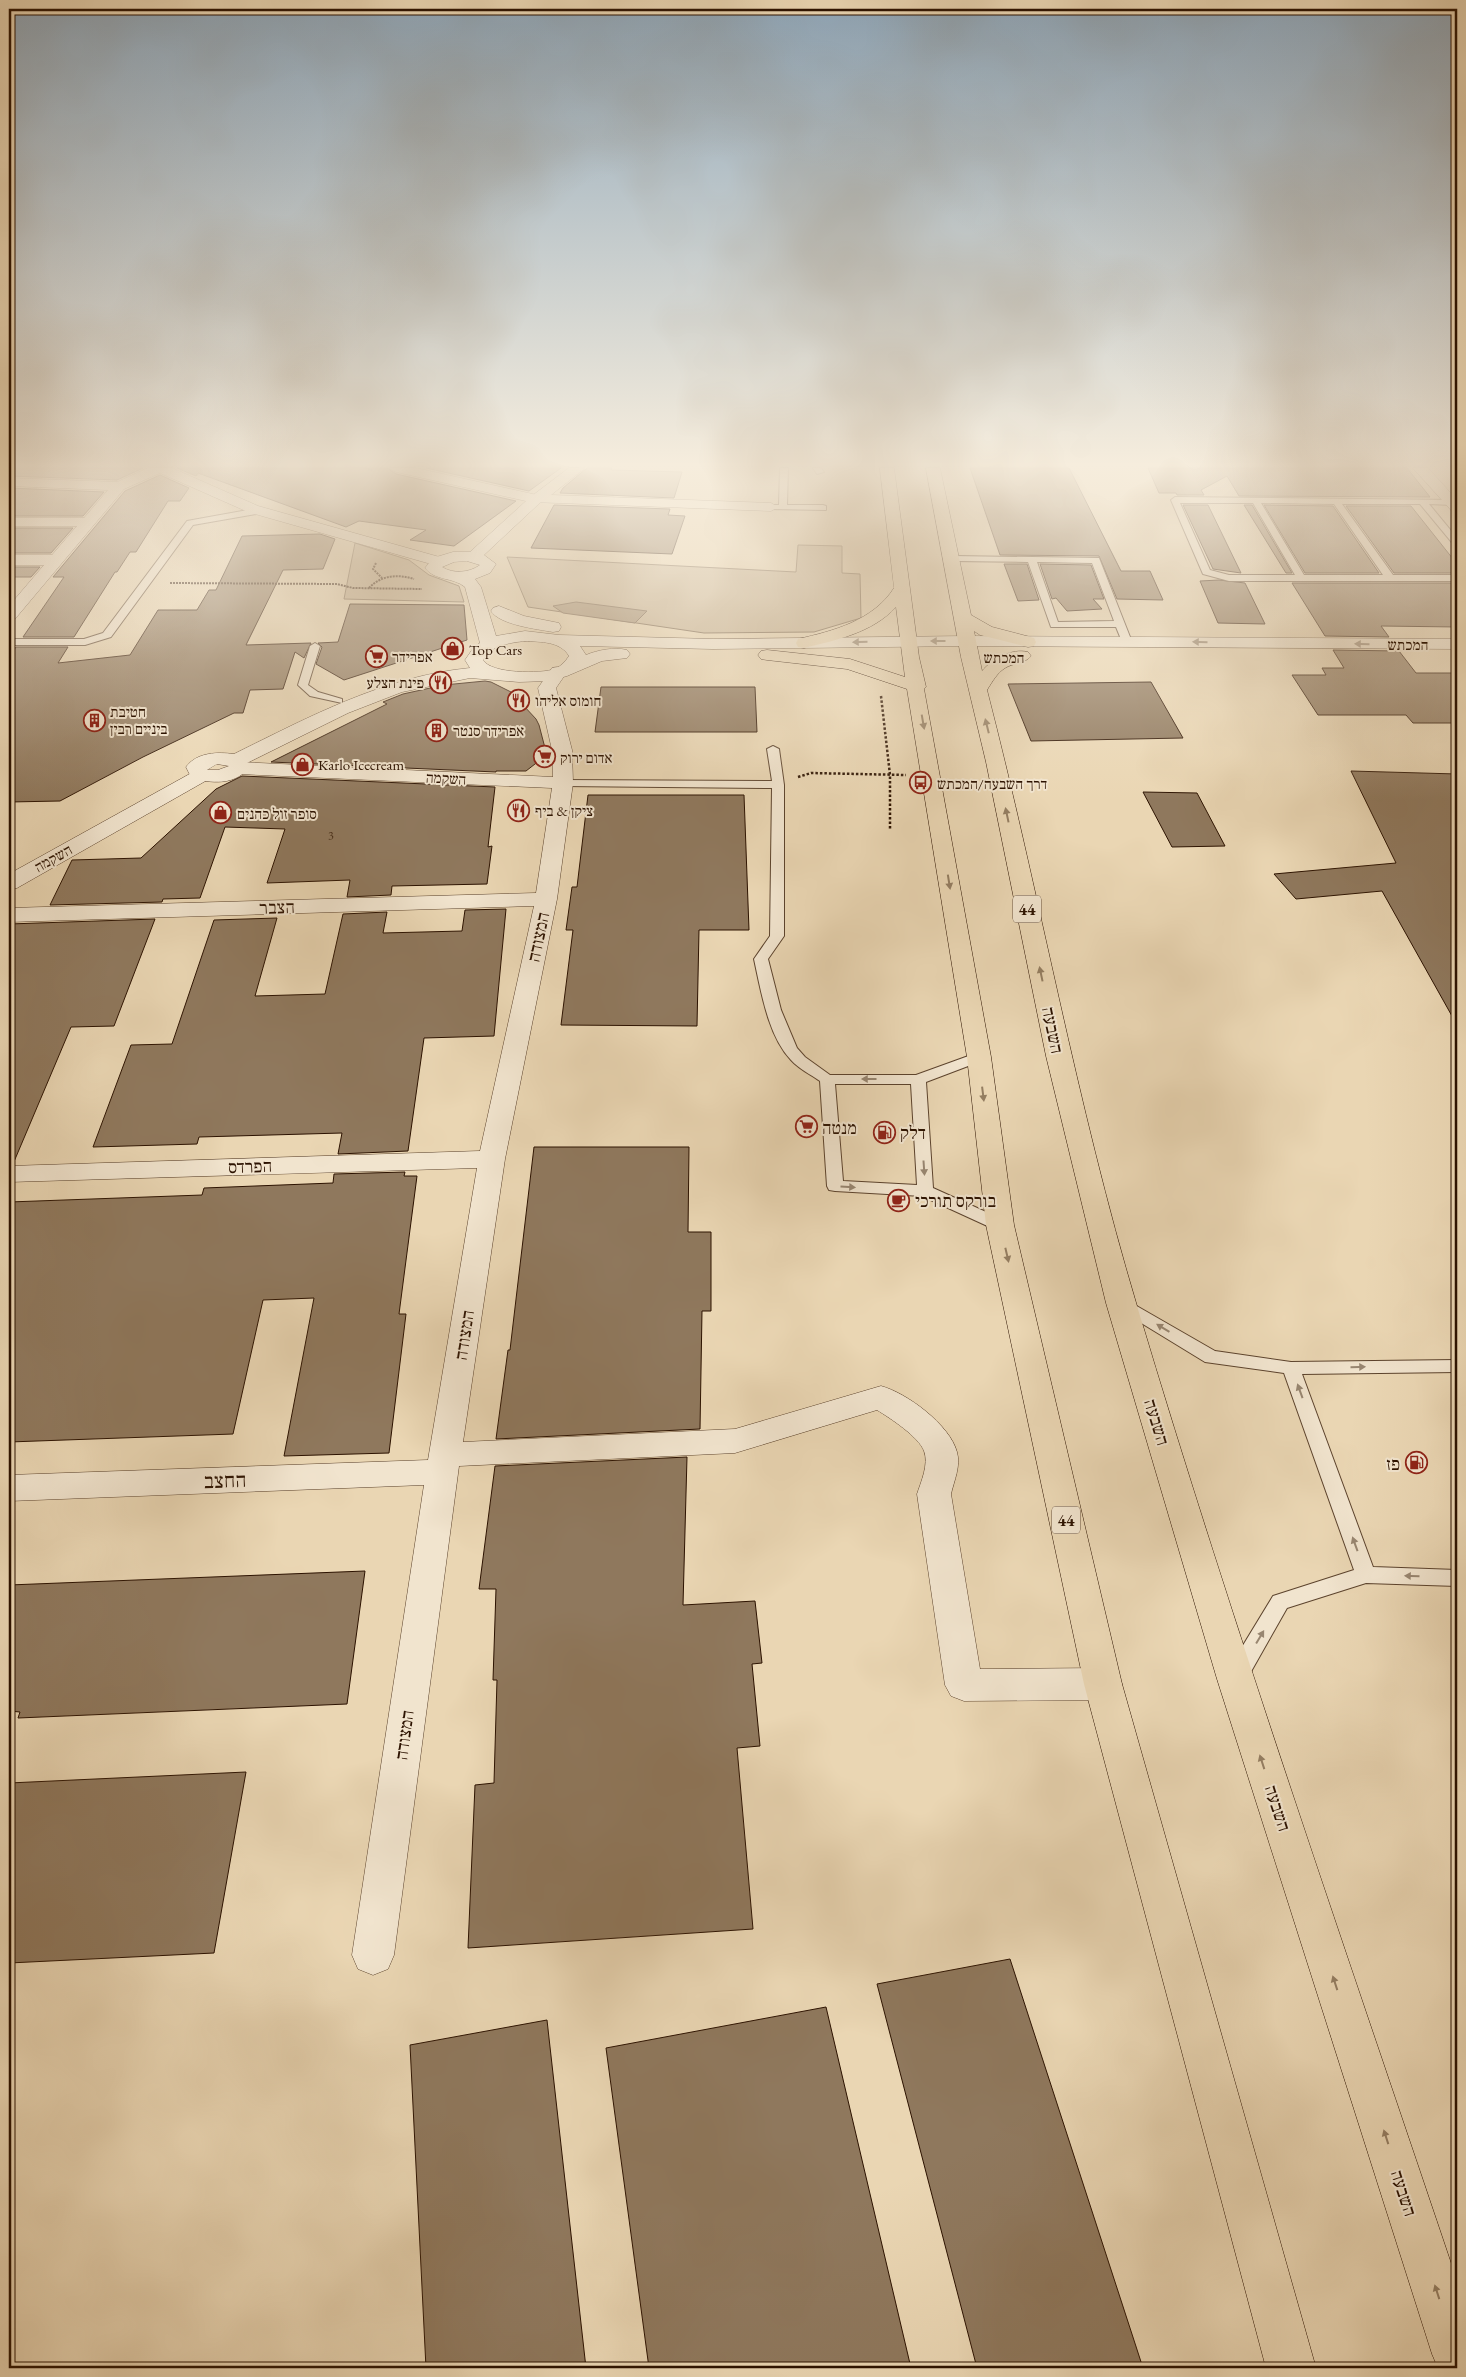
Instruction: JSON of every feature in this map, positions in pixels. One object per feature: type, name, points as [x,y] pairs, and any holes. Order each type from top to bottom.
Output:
[{"type":"highway","name":"44","points":[[902,579],[912,662],[978,1057],[1000,1225],[1103,1684],[1291,2368]]},
{"type":"highway","name":"השבעה","points":[[956,579],[968,649],[979,689],[1058,1056],[1120,1303],[1235,1678],[1457,2354]]},
{"type":"highway","points":[[804,643],[828,637],[878,617],[897,598],[903,586]]},
{"type":"highway","points":[[962,617],[986,631],[1025,649]]},
{"type":"highway","points":[[979,689],[992,669],[1025,649]]},
{"type":"highway","points":[[768,655],[831,660],[864,668],[912,662]]},
{"type":"street","points":[[11,611],[39,579]]},
{"type":"street","points":[[463,579],[471,583],[473,587],[486,627],[485,646],[475,655],[475,663],[482,669],[501,676]]},
{"type":"street","points":[[487,579],[499,611],[506,623],[532,637]]},
{"type":"street","points":[[499,611],[519,620],[550,627],[713,644]]},
{"type":"street","points":[[232,762],[338,701],[390,679],[508,638],[532,637],[560,640],[713,644],[804,643],[912,662]]},
{"type":"street","name":"המצודה","points":[[373,1955],[443,1463],[492,1159],[546,899],[564,783],[562,750],[547,688],[564,669],[578,658],[577,651],[571,645],[560,640]]},
{"type":"street","name":"המכתש","points":[[1025,649],[1127,642],[1457,644]]},
{"type":"street","name":"המכתש","points":[[912,662],[968,649],[1457,660]]},
{"type":"street","points":[[232,762],[333,713],[383,692],[444,677],[479,673],[501,676],[542,676],[599,656],[617,654],[768,655],[912,662]]},
{"type":"street","name":"המצודה","points":[[501,676],[530,684],[555,718]]},
{"type":"street","name":"השקמה","points":[[9,883],[202,775],[196,770],[199,764],[209,760],[564,783]]},
{"type":"street","name":"הצבר","points":[[9,915],[546,899]]},
{"type":"street","name":"הפרדס","points":[[9,1174],[492,1159]]},
{"type":"street","name":"החצב","points":[[9,1488],[443,1463],[735,1441],[881,1397],[913,1417],[941,1450],[942,1464],[934,1494],[964,1685],[1103,1684]]},
{"type":"lane","points":[[9,642],[85,642],[107,635],[148,579]]},
{"type":"lane","points":[[1038,579],[1054,625],[1120,624]]},
{"type":"lane","points":[[1103,579],[1127,642]]},
{"type":"lane","points":[[314,646],[303,685],[306,690],[313,694],[338,701]]},
{"type":"lane","points":[[773,749],[778,784],[778,936],[761,959],[766,987],[783,1032],[795,1056],[828,1079],[918,1080],[978,1057]]},
{"type":"lane","points":[[564,783],[778,784]]},
{"type":"lane","points":[[828,1079],[835,1186],[925,1191],[1000,1225]]},
{"type":"lane","points":[[918,1080],[925,1191]]},
{"type":"lane","points":[[1120,1303],[1211,1357],[1291,1368],[1457,1366]]},
{"type":"lane","points":[[1291,1368],[1366,1574]]},
{"type":"lane","points":[[1235,1678],[1280,1602],[1366,1574],[1457,1578]]},
{"type":"path","points":[[145,583],[336,584],[353,588],[422,589]]},
{"type":"path","points":[[864,668],[867,678],[880,688],[890,775],[890,830]]},
{"type":"path","points":[[811,773],[932,776]]},
{"type":"shaded area","points":[[348,579],[440,579],[459,586],[464,602],[344,599]]},
{"type":"shaded area","points":[[516,579],[860,579],[861,618],[814,632],[704,633],[528,607]]},
{"type":"shaded area","points":[[576,602],[647,611],[635,623],[563,613],[553,606]]},
{"type":"building","points":[[63,579],[111,579],[74,637],[23,637]]},
{"type":"building","name":"חטיבת ביניים רבין","points":[[221,579],[279,579],[246,645],[311,643],[304,658],[295,652],[283,689],[250,690],[243,713],[234,713],[143,757],[60,801],[9,802],[9,657],[16,647],[68,647],[58,663],[130,655],[158,610],[197,610],[209,590],[216,590]]},
{"type":"building","points":[[1010,579],[1032,579],[1039,600],[1018,601]]},
{"type":"building","points":[[1045,579],[1096,579],[1104,599],[1093,599],[1102,609],[1067,611],[1056,598],[1052,599]]},
{"type":"building","points":[[1109,579],[1154,579],[1163,600],[1117,599]]},
{"type":"building","points":[[1219,580],[1245,583],[1265,624],[1218,623],[1200,581]]},
{"type":"building","points":[[1292,583],[1457,583],[1457,627],[1381,626],[1389,637],[1325,636]]},
{"type":"building","name":"אפרידר","points":[[350,604],[464,605],[467,640],[344,680],[316,664],[322,647],[318,643],[338,642]]},
{"type":"building","points":[[1333,650],[1399,651],[1416,673],[1457,673],[1457,723],[1413,723],[1406,715],[1318,715],[1292,675],[1326,675],[1322,668],[1344,668]]},
{"type":"building","name":"אפרידר סנטר","points":[[485,681],[511,692],[536,719],[539,725],[545,748],[544,757],[526,771],[496,772],[271,762],[387,704],[383,702],[403,694],[444,685]]},
{"type":"building","points":[[1151,682],[1183,738],[1031,741],[1008,684]]},
{"type":"building","points":[[601,687],[755,687],[757,732],[595,732]]},
{"type":"building","points":[[1351,771],[1457,774],[1457,1025],[1382,891],[1296,899],[1274,874],[1396,863]]},
{"type":"building","points":[[242,776],[495,787],[488,847],[492,846],[487,884],[392,886],[391,895],[347,897],[350,880],[267,883],[285,829],[225,827],[200,898],[163,899],[162,902],[50,905],[72,860],[141,858],[216,789]]},
{"type":"building","points":[[1143,792],[1197,793],[1225,846],[1172,847]]},
{"type":"building","points":[[588,795],[744,795],[749,930],[699,930],[697,1026],[561,1025],[573,930],[566,930],[572,887],[577,887]]},
{"type":"building","points":[[506,909],[494,1036],[424,1038],[408,1151],[338,1154],[342,1133],[199,1137],[197,1144],[93,1147],[131,1045],[172,1044],[214,920],[277,918],[255,996],[325,994],[343,914],[387,912],[383,933],[462,931],[465,910]]},
{"type":"building","points":[[155,919],[114,1026],[71,1027],[13,1164],[9,1164],[9,924]]},
{"type":"building","points":[[534,1147],[689,1147],[688,1232],[711,1232],[711,1311],[702,1311],[700,1429],[496,1439],[508,1350],[510,1350]]},
{"type":"building","points":[[405,1172],[404,1176],[417,1176],[399,1314],[406,1314],[389,1453],[284,1456],[314,1298],[263,1300],[233,1434],[9,1442],[9,1202],[202,1195],[204,1188],[333,1183],[334,1174]]},
{"type":"building","points":[[687,1457],[683,1605],[755,1601],[762,1663],[752,1664],[760,1746],[737,1748],[753,1929],[468,1948],[475,1785],[494,1783],[497,1680],[493,1680],[496,1589],[479,1589],[495,1466]]},
{"type":"building","points":[[365,1571],[347,1704],[18,1718],[20,1712],[9,1711],[9,1585]]},
{"type":"building","points":[[246,1772],[214,1953],[9,1963],[9,1783]]},
{"type":"building","points":[[1010,1959],[1143,2368],[977,2368],[877,1984]]},
{"type":"building","points":[[826,2007],[911,2368],[649,2368],[606,2048]]},
{"type":"building","points":[[547,2020],[586,2368],[426,2368],[410,2045]]},
{"type":"place","name":"Top Cars","points":[[453,649]]},
{"type":"place","name":"אפרידר","points":[[376,656]]},
{"type":"place","name":"פינת הצלע","points":[[440,682]]},
{"type":"place","name":"חומוס אליהו","points":[[519,700]]},
{"type":"place","name":"חטיבת ביניים רבין","points":[[94,720]]},
{"type":"place","name":"אפרידר סנטר","points":[[437,730]]},
{"type":"place","name":"אדום ירוק","points":[[544,757]]},
{"type":"place","name":"Karlo Icecream","points":[[302,764]]},
{"type":"place","name":"דרך השבעה/המכתש","points":[[921,783]]},
{"type":"place","name":"ציקן & ביף","points":[[519,810]]},
{"type":"place","name":"סופר זול כהנים","points":[[221,813]]},
{"type":"place","name":"מנטה","points":[[806,1127]]},
{"type":"place","name":"דלק","points":[[884,1132]]},
{"type":"place","name":"בורקס תורכי","points":[[899,1200]]},
{"type":"place","name":"פז","points":[[1416,1463]]}]
